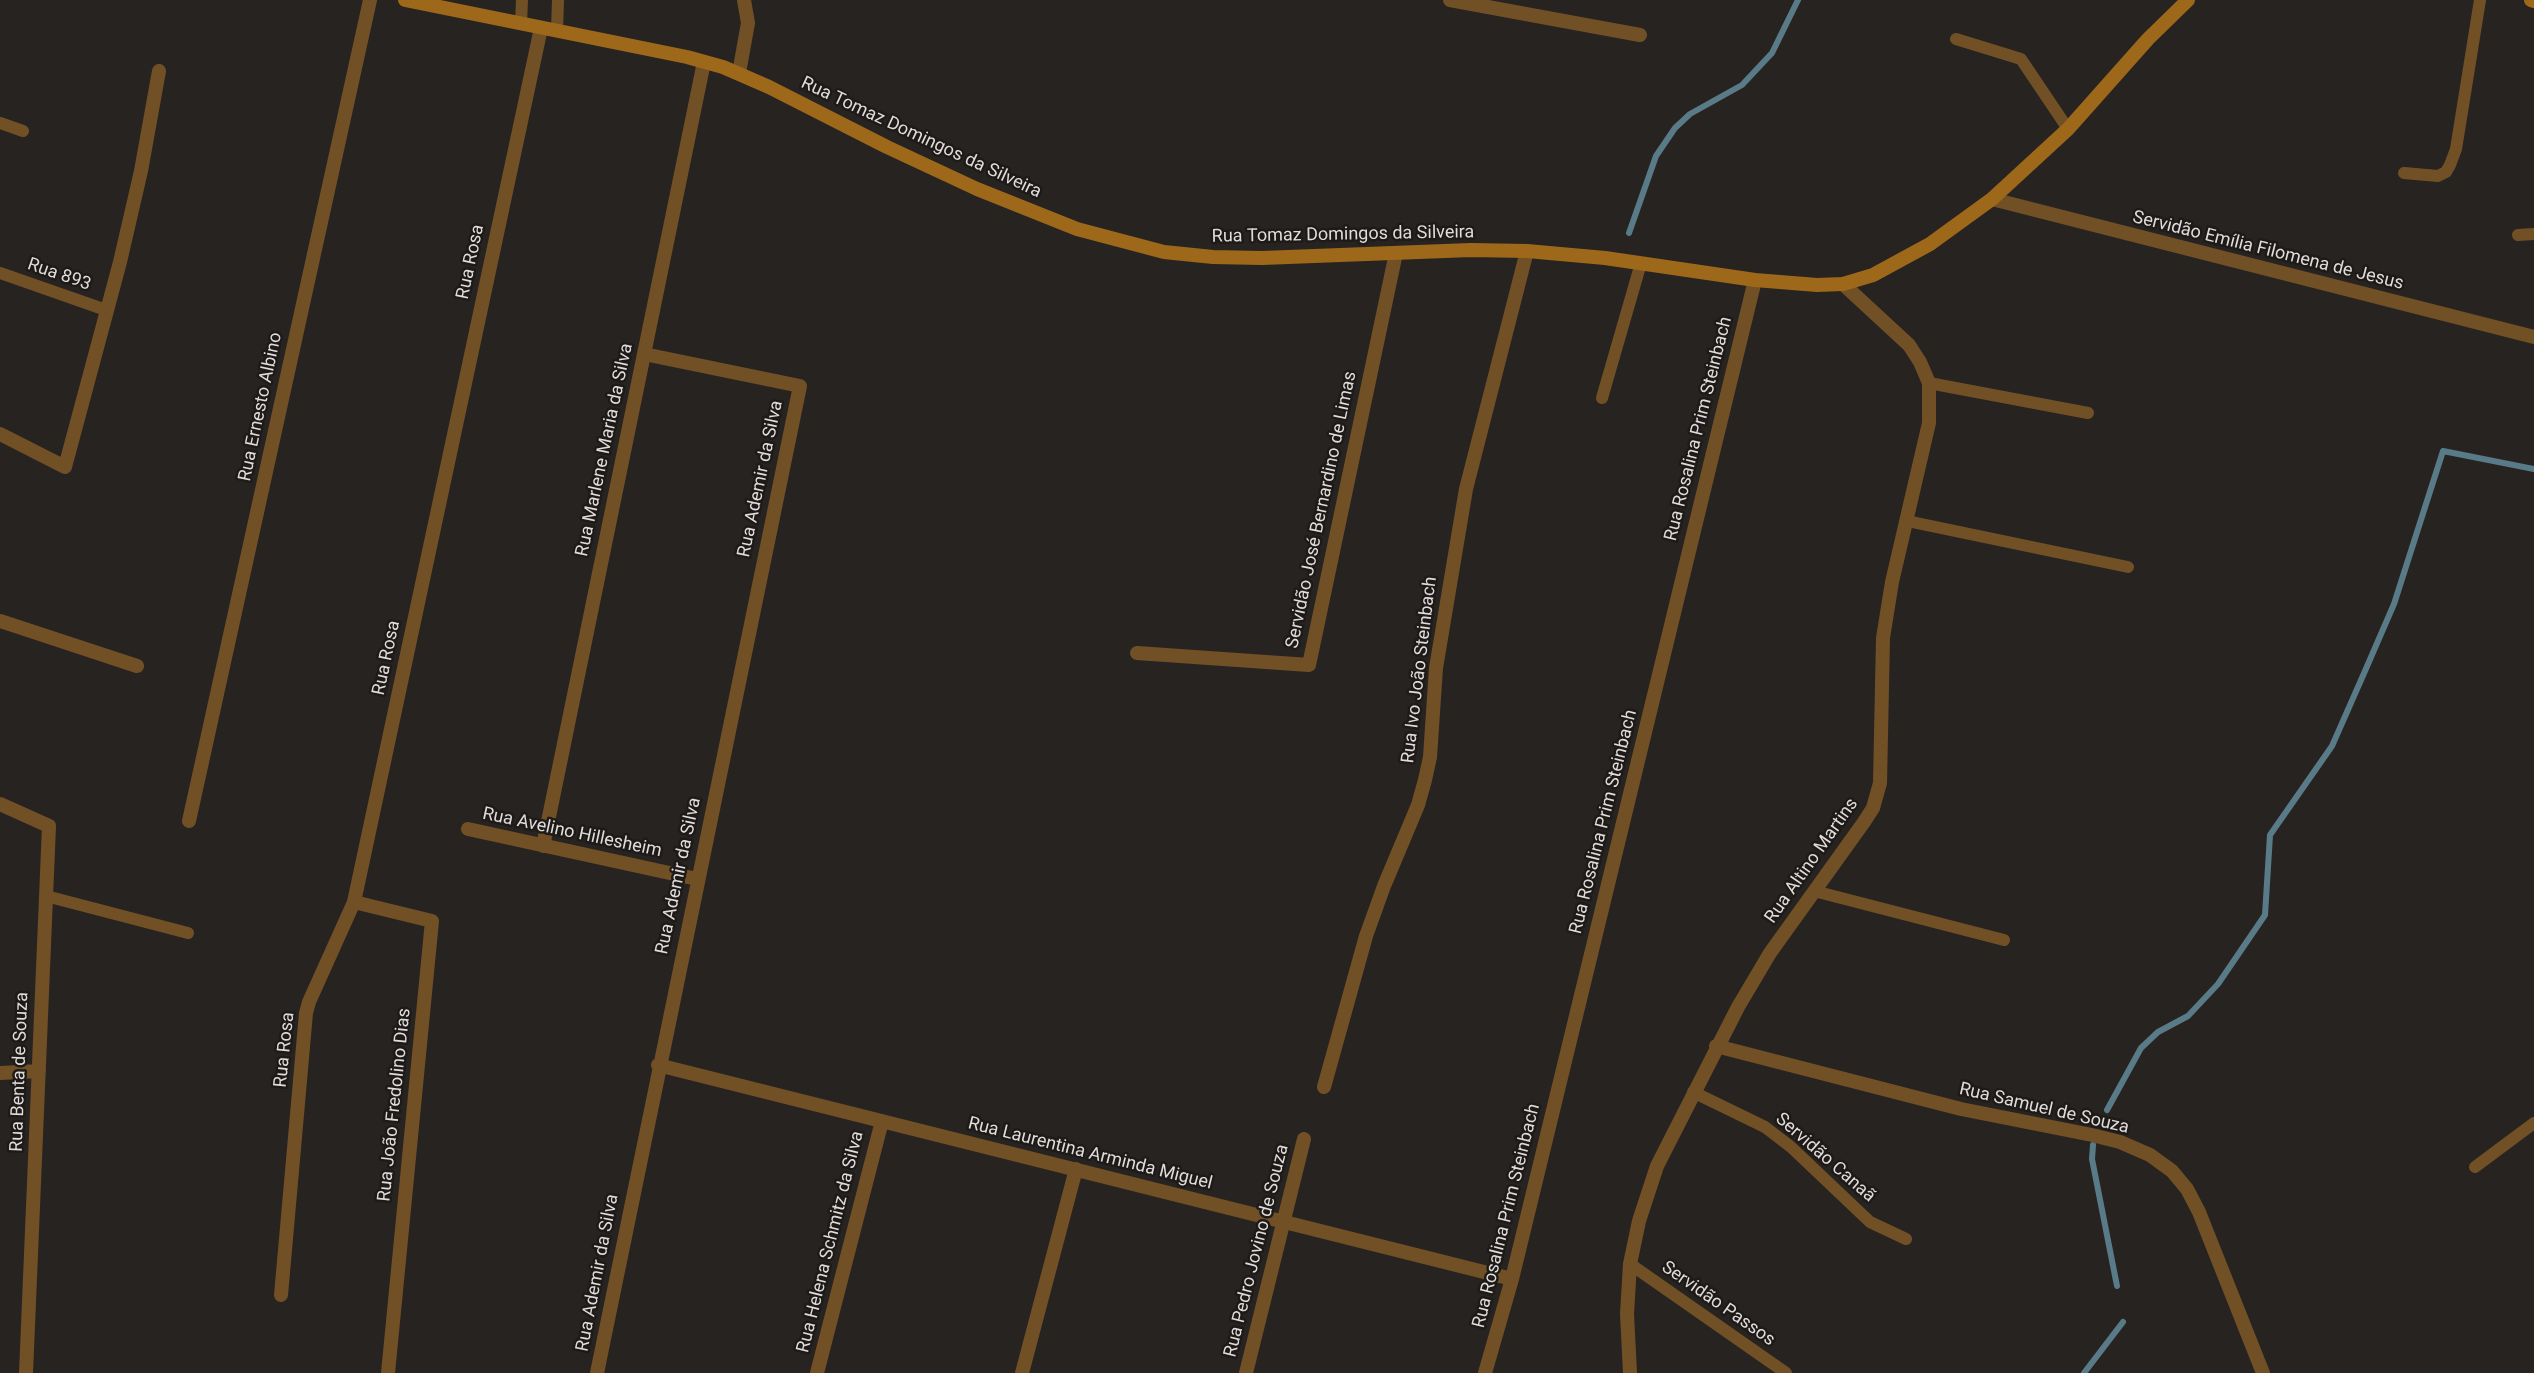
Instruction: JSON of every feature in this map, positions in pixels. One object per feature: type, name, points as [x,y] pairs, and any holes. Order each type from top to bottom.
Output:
[{"type":"main road","name":"Rua Tomaz Domingos da Silveira","points":[[405,0],[704,62],[739,73],[977,189],[1077,229],[1112,240],[1164,252],[1213,257],[1262,258],[1396,253],[1527,251],[1567,253],[1791,284],[1843,284],[1873,275],[1930,244],[1992,199],[2068,129],[2148,39],[2188,0]]},
{"type":"street","name":"Rua Ernesto Albino","points":[[189,821],[370,0]]},
{"type":"street","points":[[739,73],[748,23],[744,0]]},
{"type":"street","points":[[1450,0],[1640,35]]},
{"type":"street","name":"Rua Rosa","points":[[281,1295],[306,1014],[354,902],[541,28]]},
{"type":"street","name":"Rua Marlene Maria da Silva","points":[[543,846],[704,62]]},
{"type":"street","points":[[0,434],[65,467],[141,171],[159,71]]},
{"type":"street","name":"Servidão Emília Filomena de Jesus","points":[[1992,199],[2534,337]]},
{"type":"street","name":"Rua Ivo João Steinbach","points":[[1324,1087],[1366,936],[1384,886],[1418,805],[1425,780],[1430,757],[1436,668],[1466,489],[1527,251]]},
{"type":"street","name":"Servidão José Bernardino de Limas","points":[[1137,653],[1309,665],[1396,253]]},
{"type":"street","name":"Rua Rosalina Prim Steinbach","points":[[1485,1373],[1512,1279],[1755,280]]},
{"type":"street","name":"Rua Altino Martins","points":[[1630,1373],[1627,1314],[1630,1264],[1648,1189],[1716,1046],[1770,953],[1864,822],[1877,796],[1881,769],[1883,638],[1891,590],[1929,423],[1929,383],[1920,362],[1909,345],[1843,284]]},
{"type":"street","name":"Rua Ademir da Silva","points":[[597,1373],[658,1065],[800,386],[644,354]]},
{"type":"street","points":[[0,620],[137,666]]},
{"type":"street","name":"Rua Benta de Souza","points":[[0,804],[49,826],[26,1373]]},
{"type":"street","name":"Rua Avelino Hillesheim","points":[[468,830],[697,879]]},
{"type":"street","name":"Rua João Fredolino Dias","points":[[354,902],[432,921],[388,1373]]},
{"type":"street","name":"Rua Samuel de Souza","points":[[1716,1046],[1961,1109],[2101,1138],[2150,1155],[2172,1171],[2187,1189],[2199,1212],[2263,1373]]},
{"type":"street","name":"Rua Laurentina Arminda Miguel","points":[[658,1065],[1512,1279]]},
{"type":"street","points":[[0,1072],[39,1072]]},
{"type":"street","name":"Rua Helena Schmitz da Silva","points":[[817,1373],[882,1121]]},
{"type":"street","name":"Rua Pedro Jovino de Souza","points":[[1246,1373],[1304,1139]]},
{"type":"street","points":[[1022,1373],[1076,1169]]},
{"type":"lane","points":[[521,24],[522,0]]},
{"type":"lane","points":[[557,31],[558,0]]},
{"type":"lane","points":[[2404,173],[2438,176],[2446,172],[2450,165],[2456,149],[2480,0]]},
{"type":"lane","points":[[1956,39],[2021,59],[2068,129]]},
{"type":"lane","points":[[0,123],[23,131]]},
{"type":"lane","points":[[2518,235],[2534,234]]},
{"type":"lane","points":[[1602,398],[1641,263]]},
{"type":"lane","name":"Rua 893","points":[[0,273],[106,310]]},
{"type":"lane","points":[[1929,383],[2088,413]]},
{"type":"lane","points":[[1907,521],[2128,567]]},
{"type":"lane","points":[[1814,890],[2004,940]]},
{"type":"lane","points":[[46,896],[188,934]]},
{"type":"lane","name":"Servidão Canaã","points":[[1693,1092],[1766,1127],[1792,1147],[1870,1222],[1906,1239]]},
{"type":"lane","points":[[2475,1167],[2534,1123]]},
{"type":"lane","name":"Servidão Passos","points":[[1630,1264],[1786,1373]]},
{"type":"waterway","points":[[1629,233],[1656,156],[1675,128],[1690,114],[1742,85],[1772,53],[1798,0]]},
{"type":"waterway","points":[[2107,1110],[2141,1048],[2158,1032],[2188,1016],[2218,984],[2265,915],[2270,835],[2332,746],[2394,604],[2443,451],[2534,469]]},
{"type":"waterway","points":[[2093,1145],[2092,1159],[2117,1286]]},
{"type":"waterway","points":[[2084,1373],[2123,1322]]}]
